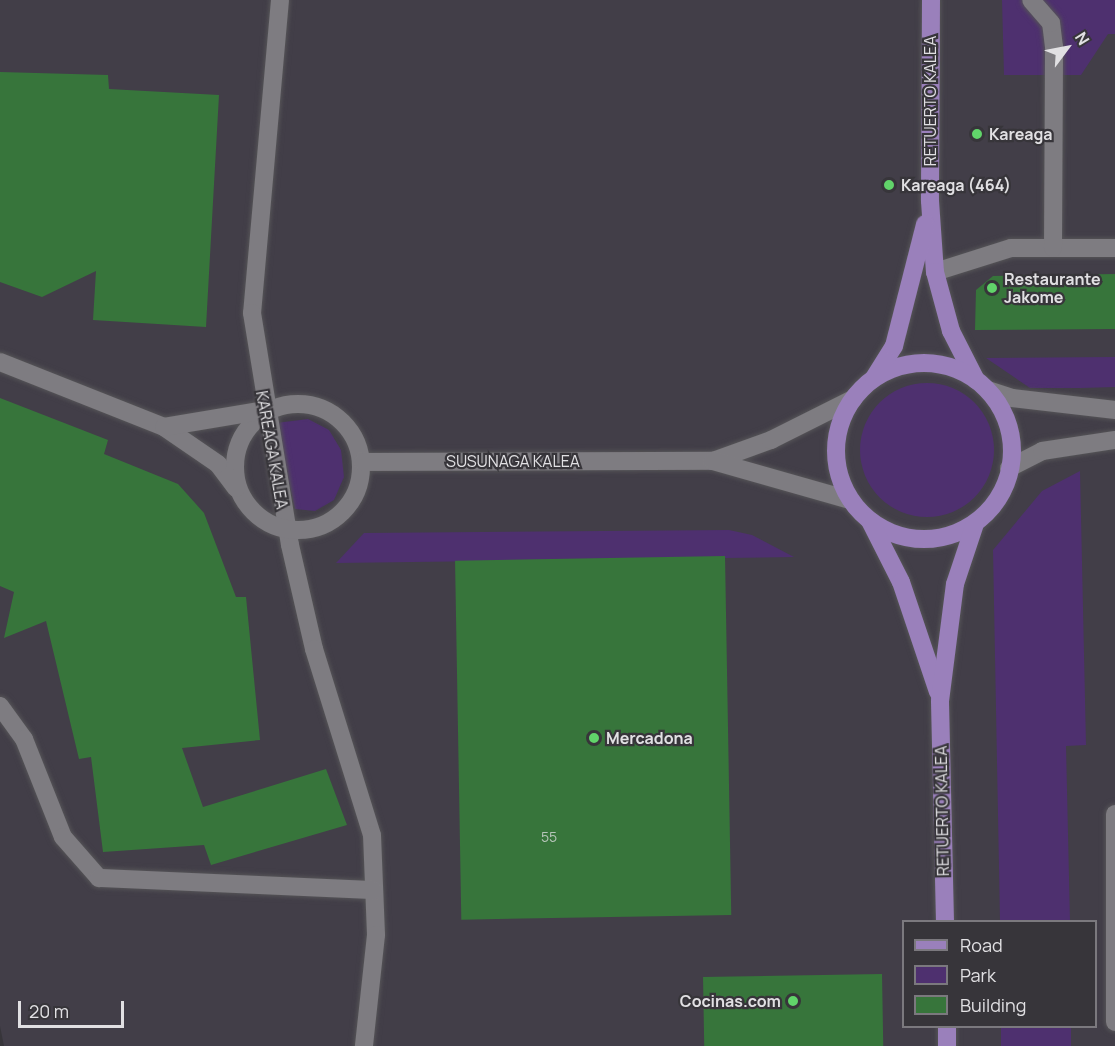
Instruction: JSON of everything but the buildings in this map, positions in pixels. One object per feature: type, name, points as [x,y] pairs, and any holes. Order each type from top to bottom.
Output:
[{"type":"main road","name":"RETUERTO KALEA","points":[[931,0],[930,201],[935,272],[951,331],[982,385]]},
{"type":"main road","name":"RETUERTO KALEA","points":[[874,378],[894,346],[930,201]]},
{"type":"main road","points":[[926,363],[982,385],[1006,418],[1012,450],[1009,468],[998,501],[975,524],[952,536],[921,540],[870,522],[850,500],[836,447],[853,399],[874,378],[926,363]]},
{"type":"main road","name":"RETUERTO KALEA","points":[[870,522],[901,582],[940,701]]},
{"type":"main road","name":"RETUERTO KALEA","points":[[945,920],[940,701],[955,584],[975,524]]},
{"type":"main road","points":[[946,1028],[947,1046]]},
{"type":"street","name":"KAREAGA KALEA","points":[[280,0],[252,313],[286,529],[314,649],[372,835],[376,935],[364,1046]]},
{"type":"street","points":[[1031,0],[1051,23],[1054,47],[1053,248]]},
{"type":"street","points":[[935,272],[1011,248],[1115,248]]},
{"type":"street","points":[[0,362],[164,427],[218,464],[264,520],[286,529],[329,522],[346,509],[363,462],[358,442],[331,413],[309,404],[164,427]]},
{"type":"street","points":[[982,385],[1012,398],[1115,410]]},
{"type":"street","points":[[713,460],[771,440],[853,399]]},
{"type":"street","points":[[240,493],[235,472],[238,446],[266,410]]},
{"type":"street","points":[[1009,468],[1042,451],[1115,440]]},
{"type":"street","points":[[713,460],[850,500]]},
{"type":"street","name":"SUSUNAGA KALEA","points":[[363,462],[713,460]]},
{"type":"street","points":[[0,706],[24,739],[63,837],[99,878],[375,890]]},
{"type":"street","points":[[1115,814],[1115,1022]]},
{"type":"shaded area","points":[[0,0],[1115,0],[1115,1046],[4,1046],[0,1026]]},
{"type":"green space","points":[[1002,0],[1115,0],[1115,34],[1108,34],[1081,75],[1004,75]]},
{"type":"green space","points":[[1115,357],[1115,387],[1081,388],[1030,388],[986,358]]},
{"type":"green space","points":[[927,383],[953,388],[975,402],[989,424],[994,450],[989,476],[975,498],[953,512],[927,517],[901,512],[879,498],[865,476],[860,450],[865,424],[879,402],[901,388]]},
{"type":"green space","points":[[308,419],[329,430],[341,450],[344,477],[334,500],[315,511],[295,509],[276,423]]},
{"type":"green space","points":[[1080,471],[1086,745],[1066,746],[1070,920],[1000,920],[993,550],[1042,491]]},
{"type":"green space","points":[[729,530],[752,535],[794,557],[336,563],[364,533]]},
{"type":"green space","points":[[1001,1028],[1071,1028],[1071,1046],[1001,1046]]},
{"type":"place","name":"Kareaga","points":[[977,134]]},
{"type":"place","name":"Kareaga (464)","points":[[889,185]]},
{"type":"place","name":"Restaurante Jakome","points":[[992,288]]},
{"type":"place","name":"Mercadona","points":[[594,738]]},
{"type":"place","name":"Cocinas.com","points":[[793,1001]]}]
